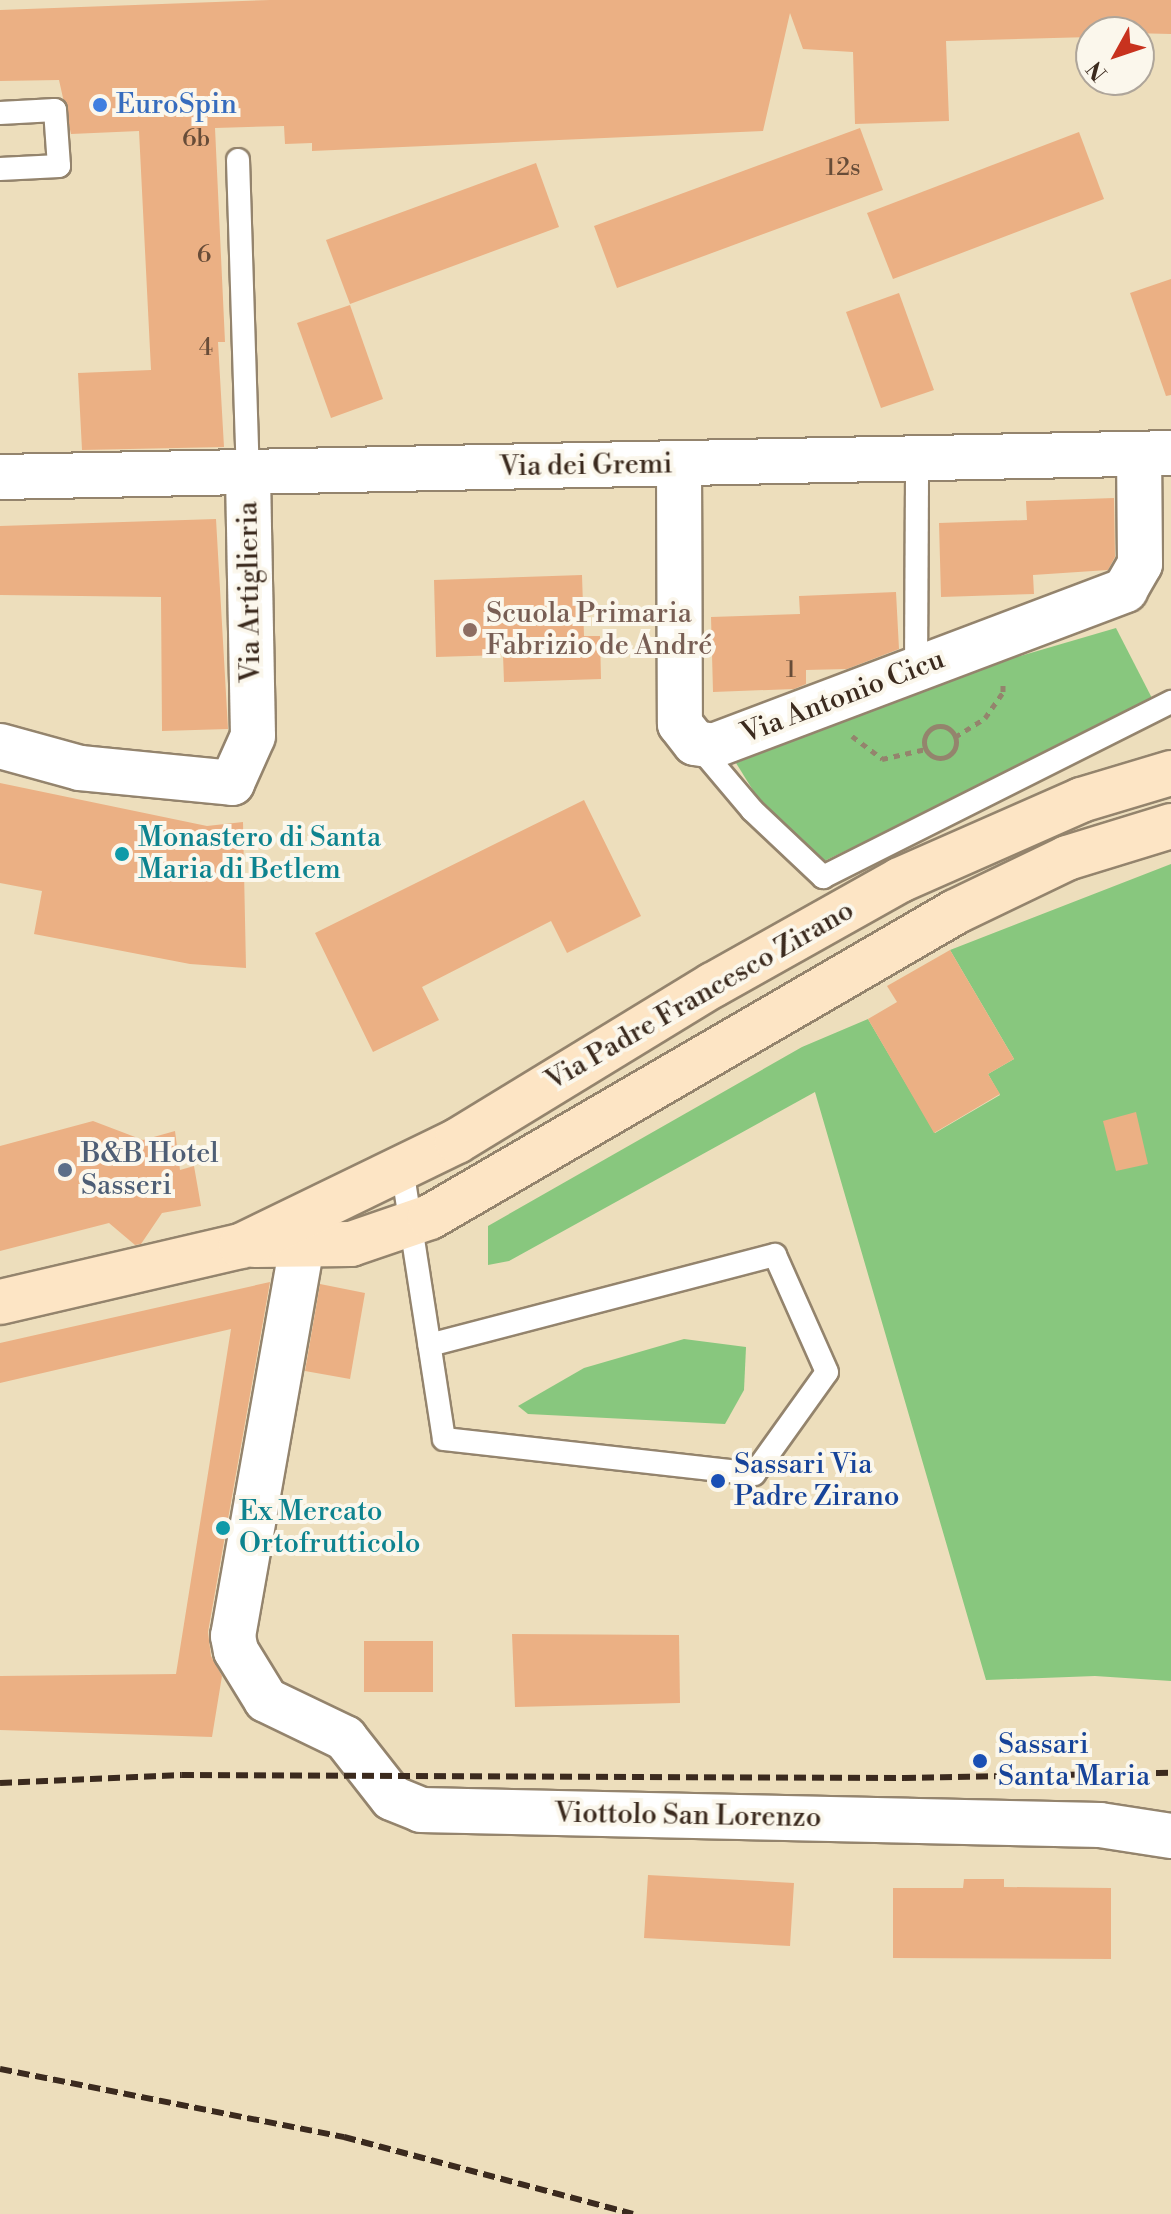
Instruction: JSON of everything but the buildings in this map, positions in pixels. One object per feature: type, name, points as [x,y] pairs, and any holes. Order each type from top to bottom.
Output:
[{"type":"main road","name":"Via Padre Francesco Zirano","points":[[241,1246],[402,1168],[900,880],[1081,800],[1171,773]]},
{"type":"main road","name":"Via Padre Francesco Zirano","points":[[0,1302],[241,1246],[351,1244],[412,1223],[955,912],[1067,858],[1171,826]]},
{"type":"street","name":"Via dei Gremi","points":[[0,477],[1155,453]]},
{"type":"street","name":"Via Antonio Cicu","points":[[695,743],[713,746],[1125,590],[1140,564],[1155,453]]},
{"type":"street","points":[[679,464],[680,724],[695,743]]},
{"type":"street","name":"Via Artiglieria","points":[[0,746],[80,768],[232,783],[253,736],[248,473]]},
{"type":"street","name":"Viottolo San Lorenzo","points":[[302,1245],[233,1636],[252,1686],[282,1710],[345,1738],[392,1798],[421,1810],[1100,1825],[1171,1836]]},
{"type":"lane","points":[[0,113],[55,110],[59,166],[0,169]]},
{"type":"lane","name":"Via Artiglieria","points":[[238,160],[248,473]]},
{"type":"lane","points":[[916,669],[917,459]]},
{"type":"lane","points":[[695,743],[752,810],[823,877],[1171,702]]},
{"type":"lane","points":[[402,1168],[444,1439],[754,1474],[827,1372],[775,1255],[430,1345]]},
{"type":"path","points":[[955,737],[985,718],[1003,692],[1000,637]]},
{"type":"path","points":[[832,701],[862,747],[882,759],[926,749]]},
{"type":"path","points":[[931,728],[948,728],[955,737],[955,749],[946,757],[934,757],[926,749],[925,738],[931,728]]},
{"type":"green space","points":[[1116,628],[1155,704],[820,863],[764,808],[736,763],[1003,661]]},
{"type":"green space","points":[[1171,864],[1171,1681],[1095,1676],[986,1680],[815,1092],[509,1261],[488,1265],[488,1226],[802,1047],[868,1019],[935,1133],[1000,1095],[988,1074],[1014,1059],[950,950]]},
{"type":"green space","points":[[684,1339],[746,1347],[744,1390],[725,1424],[528,1414],[518,1406],[584,1368]]},
{"type":"railway","points":[[0,1783],[182,1775],[904,1778],[1171,1773]]},
{"type":"railway","points":[[0,2069],[344,2137],[633,2214]]},
{"type":"place","name":"EuroSpin","points":[[100,105]]},
{"type":"place","name":"Scuola Primaria Fabrizio de André","points":[[470,630]]},
{"type":"place","name":"Monastero di Santa Maria di Betlem","points":[[122,854]]},
{"type":"place","name":"B&B Hotel Sasseri","points":[[65,1170]]},
{"type":"place","name":"Sassari Via Padre Zirano","points":[[718,1481]]},
{"type":"place","name":"Ex Mercato Ortofrutticolo","points":[[223,1528]]},
{"type":"place","name":"Sassari Santa Maria","points":[[980,1761]]}]
